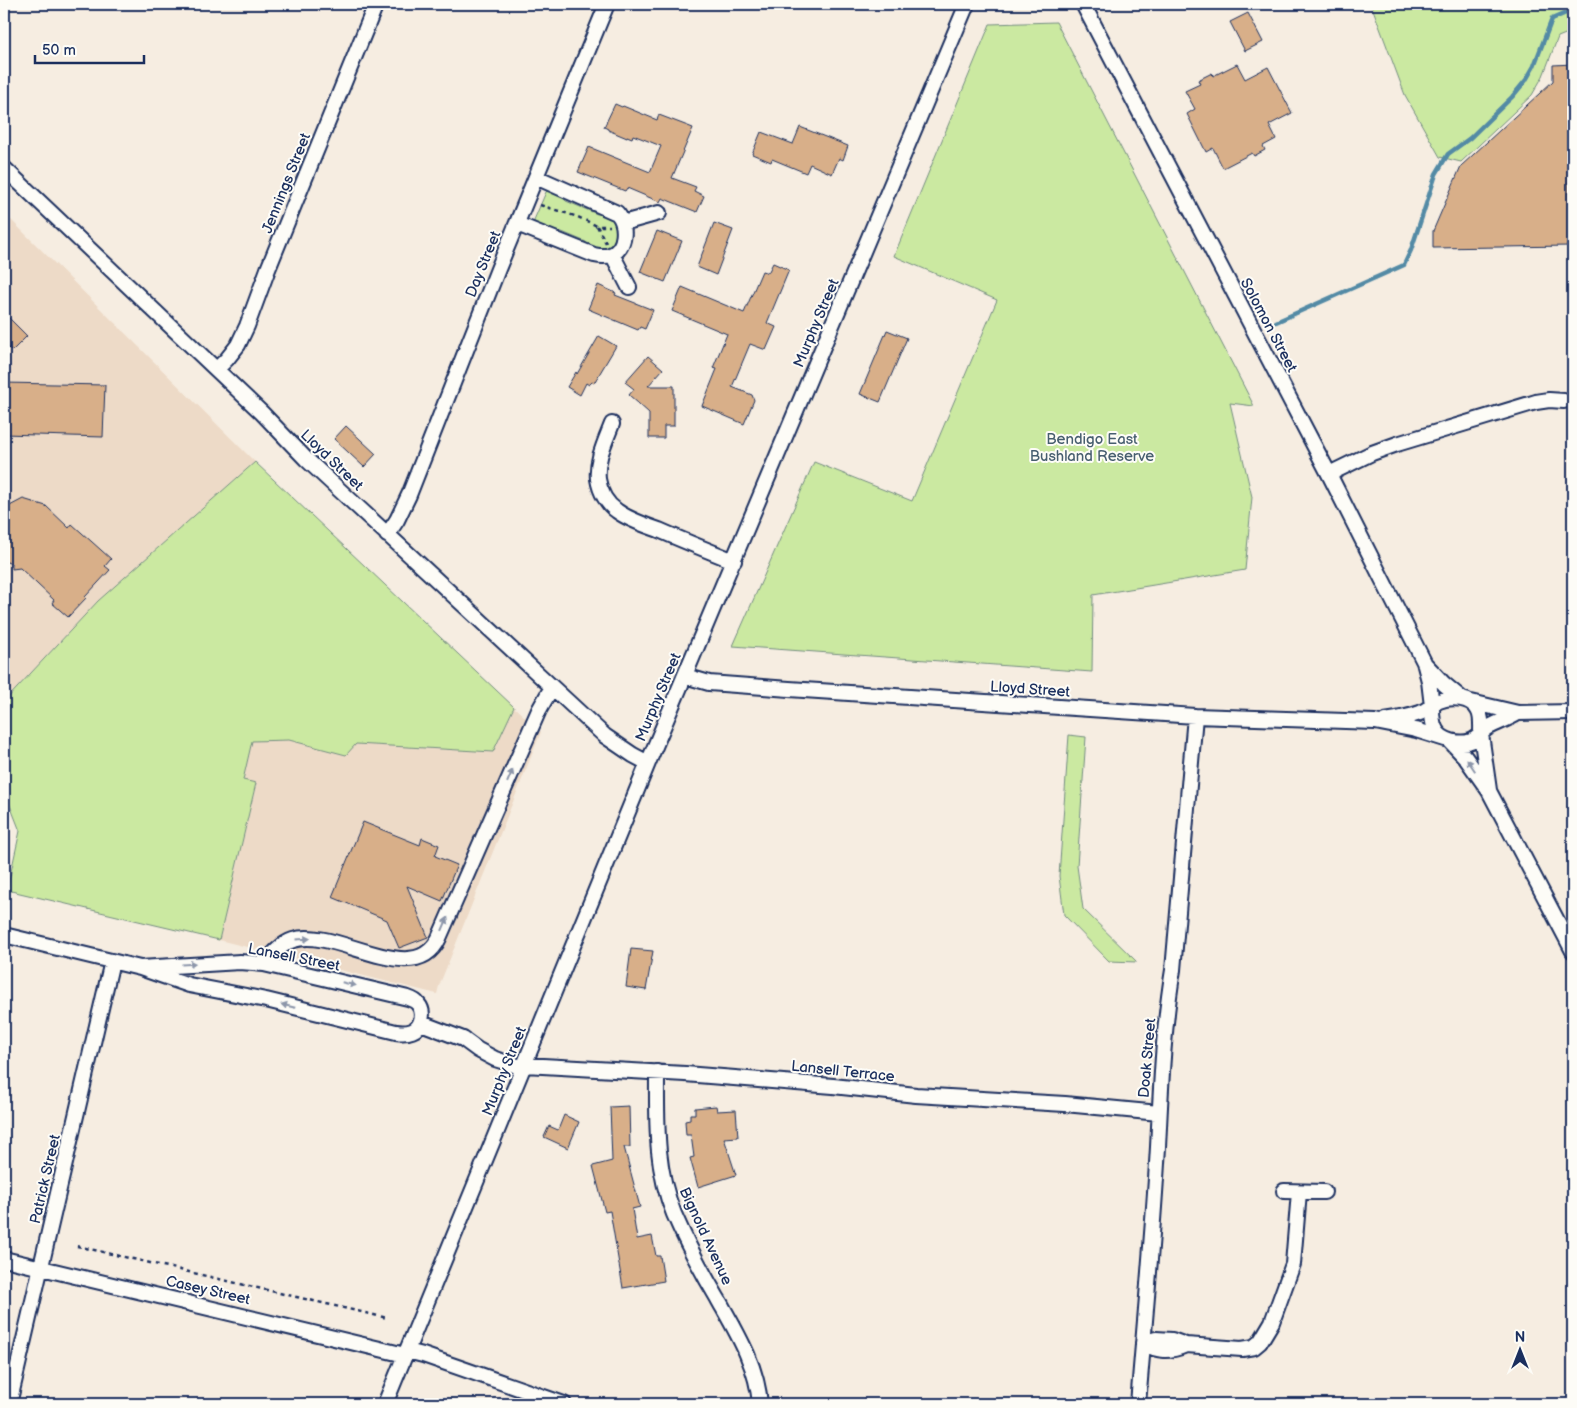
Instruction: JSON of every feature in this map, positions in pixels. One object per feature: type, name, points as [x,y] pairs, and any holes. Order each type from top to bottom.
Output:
[{"type":"street","name":"Jennings Street","points":[[217,369],[238,345],[247,326],[376,4]]},
{"type":"street","name":"Day Street","points":[[387,535],[398,520],[413,486],[526,201],[607,4]]},
{"type":"street","name":"Murphy Street","points":[[385,1404],[648,762],[967,4]]},
{"type":"street","name":"Solomon Street","points":[[1083,4],[1329,474],[1424,662],[1429,681],[1432,707]]},
{"type":"street","name":"Lloyd Street","points":[[4,168],[217,369],[387,535],[605,736],[633,755],[648,762]]},
{"type":"street","points":[[517,224],[589,254],[600,256],[612,254],[618,249],[623,238],[623,223],[620,216],[613,210],[536,177]]},
{"type":"street","points":[[623,223],[659,213]]},
{"type":"street","points":[[612,254],[629,287]]},
{"type":"street","points":[[1329,474],[1372,453],[1397,444],[1536,402],[1564,400]]},
{"type":"street","points":[[612,424],[602,450],[598,470],[600,489],[609,504],[617,511],[636,521],[734,561]]},
{"type":"street","name":"Solomon Street","points":[[1424,662],[1444,684],[1466,700]]},
{"type":"street","name":"Lloyd Street","points":[[685,676],[718,684],[1195,716],[1375,722],[1416,730],[1447,740]]},
{"type":"street","points":[[264,964],[284,945],[301,938],[317,939],[404,960],[420,958],[432,950],[440,938],[539,710],[552,687]]},
{"type":"street","points":[[1573,712],[1518,713],[1466,700],[1445,699],[1437,702],[1432,707],[1436,732],[1465,758],[1489,791],[1573,951]]},
{"type":"street","points":[[1466,700],[1475,705],[1480,712],[1489,791]]},
{"type":"street","name":"Lloyd Street","points":[[1375,722],[1411,716],[1432,707]]},
{"type":"street","points":[[1447,740],[1466,742],[1472,740],[1518,713]]},
{"type":"street","name":"Doak Street","points":[[1138,1404],[1159,1113],[1195,716]]},
{"type":"street","name":"Lansell Street","points":[[4,935],[140,968],[189,984],[266,1000],[396,1032],[411,1032],[418,1028],[420,1023],[422,1011],[419,1005],[408,998],[264,964],[240,962],[140,968]]},
{"type":"street","name":"Patrick Street","points":[[9,1404],[112,961]]},
{"type":"street","points":[[420,1023],[463,1039],[495,1059],[524,1066]]},
{"type":"street","name":"Lansell Terrace","points":[[524,1066],[657,1072],[833,1086],[916,1095],[1065,1104],[1159,1113]]},
{"type":"street","name":"Bignold Avenue","points":[[657,1072],[658,1154],[667,1193],[674,1215],[743,1344],[754,1369],[760,1404]]},
{"type":"street","points":[[1284,1190],[1324,1192]]},
{"type":"street","points":[[1143,1343],[1152,1348],[1172,1351],[1186,1345],[1242,1349],[1254,1346],[1260,1342],[1272,1322],[1290,1276],[1295,1249],[1299,1192]]},
{"type":"street","name":"Casey Street","points":[[4,1259],[406,1353],[423,1355],[564,1404]]},
{"type":"path","points":[[526,201],[578,217],[597,226],[623,223]]},
{"type":"path","points":[[77,1246],[387,1318]]},
{"type":"shaded area","points":[[4,213],[255,462],[98,601],[4,702]]},
{"type":"shaded area","points":[[514,707],[541,732],[437,994],[219,940],[256,784],[243,780],[252,741],[289,740],[346,755],[356,744],[492,752]]},
{"type":"green space","points":[[1371,4],[1573,4],[1573,31],[1558,37],[1543,76],[1532,95],[1461,162],[1440,157],[1405,95]]},
{"type":"green space","name":"Bendigo East Bushland Reserve","points":[[1056,22],[1254,406],[1230,403],[1252,497],[1245,570],[1093,595],[1092,672],[733,646],[814,462],[912,501],[997,300],[894,256],[990,24]]},
{"type":"green space","points":[[548,190],[558,192],[566,201],[597,214],[604,211],[616,221],[618,235],[612,244],[606,249],[587,248],[586,242],[562,232],[545,231],[535,225],[534,220]]},
{"type":"green space","points":[[255,462],[514,707],[493,752],[356,744],[346,755],[289,740],[252,741],[243,780],[256,783],[219,940],[7,890],[20,831],[4,790],[4,702],[98,601]]},
{"type":"green space","points":[[1069,735],[1086,737],[1077,866],[1083,909],[1137,962],[1109,961],[1064,915],[1059,876]]},
{"type":"building","points":[[1248,13],[1263,42],[1245,51],[1230,22]]},
{"type":"building","points":[[1237,64],[1245,79],[1268,67],[1292,113],[1269,125],[1276,139],[1263,146],[1265,150],[1254,156],[1252,153],[1223,168],[1213,148],[1206,152],[1187,114],[1195,109],[1185,91],[1200,84],[1198,80],[1212,73],[1213,76]]},
{"type":"building","points":[[1573,64],[1573,181],[1569,181],[1570,246],[1433,248],[1433,231],[1461,166],[1553,81],[1553,65]]},
{"type":"building","points":[[615,104],[657,120],[659,115],[693,128],[672,178],[696,187],[694,191],[704,196],[697,212],[662,198],[660,202],[627,188],[625,191],[578,172],[589,147],[650,172],[661,146],[633,135],[632,138],[627,136],[627,138],[604,127]]},
{"type":"building","points":[[800,127],[848,146],[843,160],[839,158],[832,174],[810,164],[806,173],[772,159],[771,162],[752,154],[761,132],[793,144]]},
{"type":"building","points":[[714,223],[733,230],[716,275],[697,267]]},
{"type":"building","points":[[657,231],[682,241],[665,282],[640,272]]},
{"type":"building","points":[[773,263],[789,270],[767,323],[776,327],[766,350],[750,344],[732,387],[752,395],[754,400],[744,424],[702,406],[717,369],[713,368],[727,334],[672,311],[682,287],[744,313],[762,271],[768,273]]},
{"type":"building","points":[[598,285],[616,293],[615,295],[653,310],[645,329],[640,327],[638,330],[588,309]]},
{"type":"building","points":[[4,313],[27,336],[12,351],[4,343]]},
{"type":"building","points":[[887,330],[907,338],[880,402],[860,394]]},
{"type":"building","points":[[599,336],[616,346],[594,383],[592,382],[589,385],[586,383],[580,395],[567,387],[576,372],[577,374]]},
{"type":"building","points":[[648,356],[663,369],[648,386],[674,386],[674,426],[664,426],[664,438],[649,438],[649,413],[629,395],[634,389],[625,382]]},
{"type":"building","points":[[4,383],[105,385],[103,437],[4,434]]},
{"type":"building","points":[[346,426],[376,454],[364,467],[334,439]]},
{"type":"building","points":[[23,499],[46,506],[69,528],[72,524],[111,559],[105,566],[110,570],[68,617],[52,603],[54,600],[20,568],[12,569],[12,564],[4,561],[4,509]]},
{"type":"building","points":[[363,822],[420,845],[422,838],[439,845],[435,856],[457,865],[442,901],[407,886],[428,937],[399,948],[387,920],[332,897]]},
{"type":"building","points":[[631,949],[653,951],[646,990],[626,987]]},
{"type":"building","points":[[629,1106],[630,1147],[624,1147],[640,1207],[632,1209],[637,1239],[652,1236],[656,1256],[660,1256],[664,1281],[623,1288],[610,1211],[605,1212],[593,1166],[612,1161],[610,1107]]},
{"type":"building","points":[[716,1106],[717,1111],[736,1110],[738,1137],[724,1138],[736,1175],[698,1187],[690,1158],[694,1157],[691,1135],[686,1135],[685,1121],[690,1120],[690,1114],[695,1114],[695,1108]]},
{"type":"building","points":[[564,1115],[579,1122],[568,1148],[544,1137],[549,1126],[558,1130]]},
{"type":"waterway","points":[[1276,322],[1404,265],[1411,250],[1436,174],[1448,154],[1470,138],[1512,97],[1526,80],[1534,66],[1552,19],[1573,10]]}]
